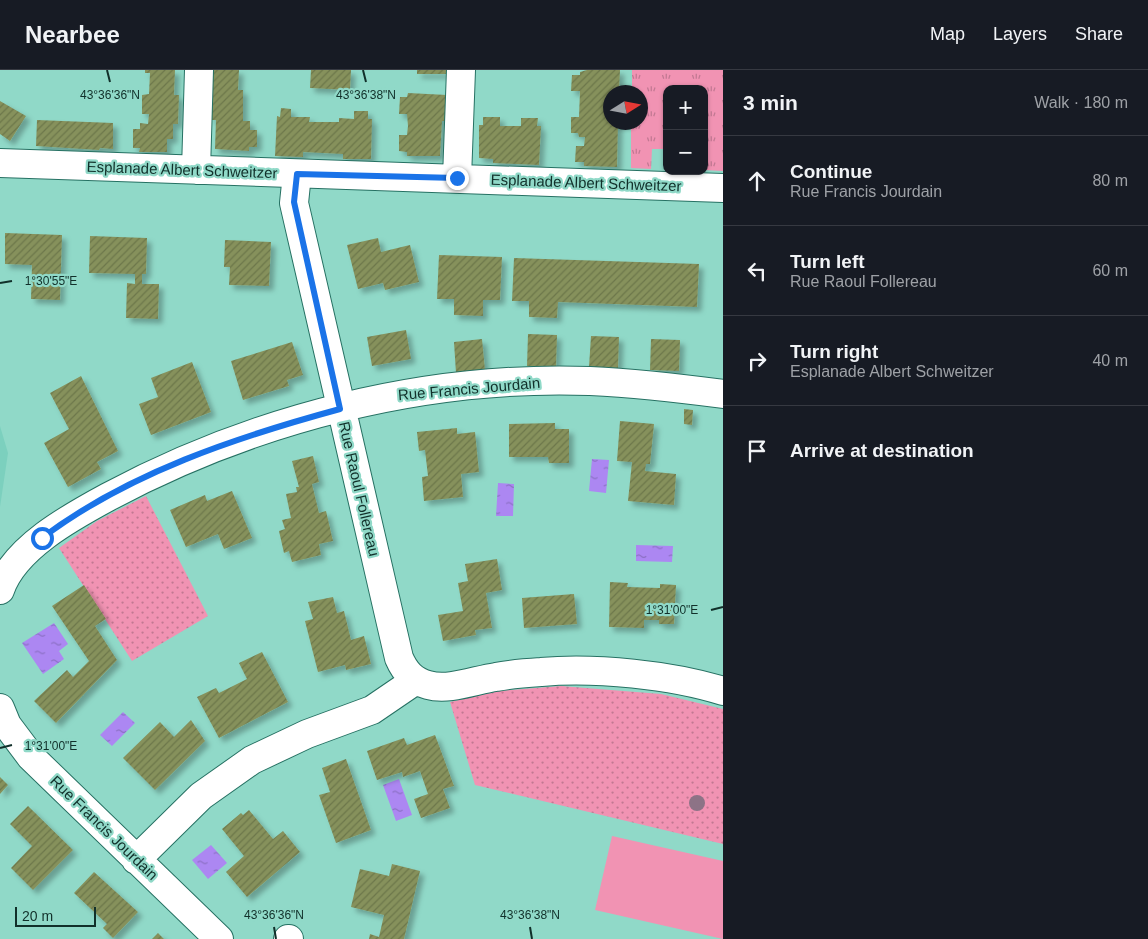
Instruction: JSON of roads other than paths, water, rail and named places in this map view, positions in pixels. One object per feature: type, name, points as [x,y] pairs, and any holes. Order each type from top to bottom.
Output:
[{"type":"street","points":[[196,170],[199,70]]},
{"type":"street","points":[[457,178],[461,70]]},
{"type":"street","name":"Esplanade Albert Schweitzer","points":[[0,163],[723,188]]},
{"type":"street","name":"Rue Raoul Follereau","points":[[297,174],[294,202],[340,409],[399,658],[404,670],[416,680]]},
{"type":"street","name":"Rue Francis Jourdain","points":[[0,590],[20,559],[42,538],[68,519],[136,482],[204,452],[259,433],[340,409],[409,393],[520,382],[633,383],[723,394]]},
{"type":"street","points":[[136,860],[201,796],[252,760],[307,734],[372,710],[416,680],[429,686],[446,686],[544,671],[601,672],[662,678],[703,685],[723,691]]},
{"type":"street","name":"Rue Francis Jourdain","points":[[0,708],[7,725],[31,757],[219,939]]},
{"type":"water","points":[[592,459],[609,460],[606,493],[589,491]]},
{"type":"water","points":[[498,483],[514,484],[513,516],[496,516]]},
{"type":"water","points":[[636,545],[673,546],[672,562],[636,561]]},
{"type":"water","points":[[54,623],[68,644],[59,651],[64,659],[43,674],[22,643]]},
{"type":"water","points":[[123,712],[135,723],[112,746],[100,735]]},
{"type":"water","points":[[399,779],[412,815],[396,821],[383,785]]},
{"type":"water","points":[[211,845],[227,863],[208,879],[192,860]]}]
